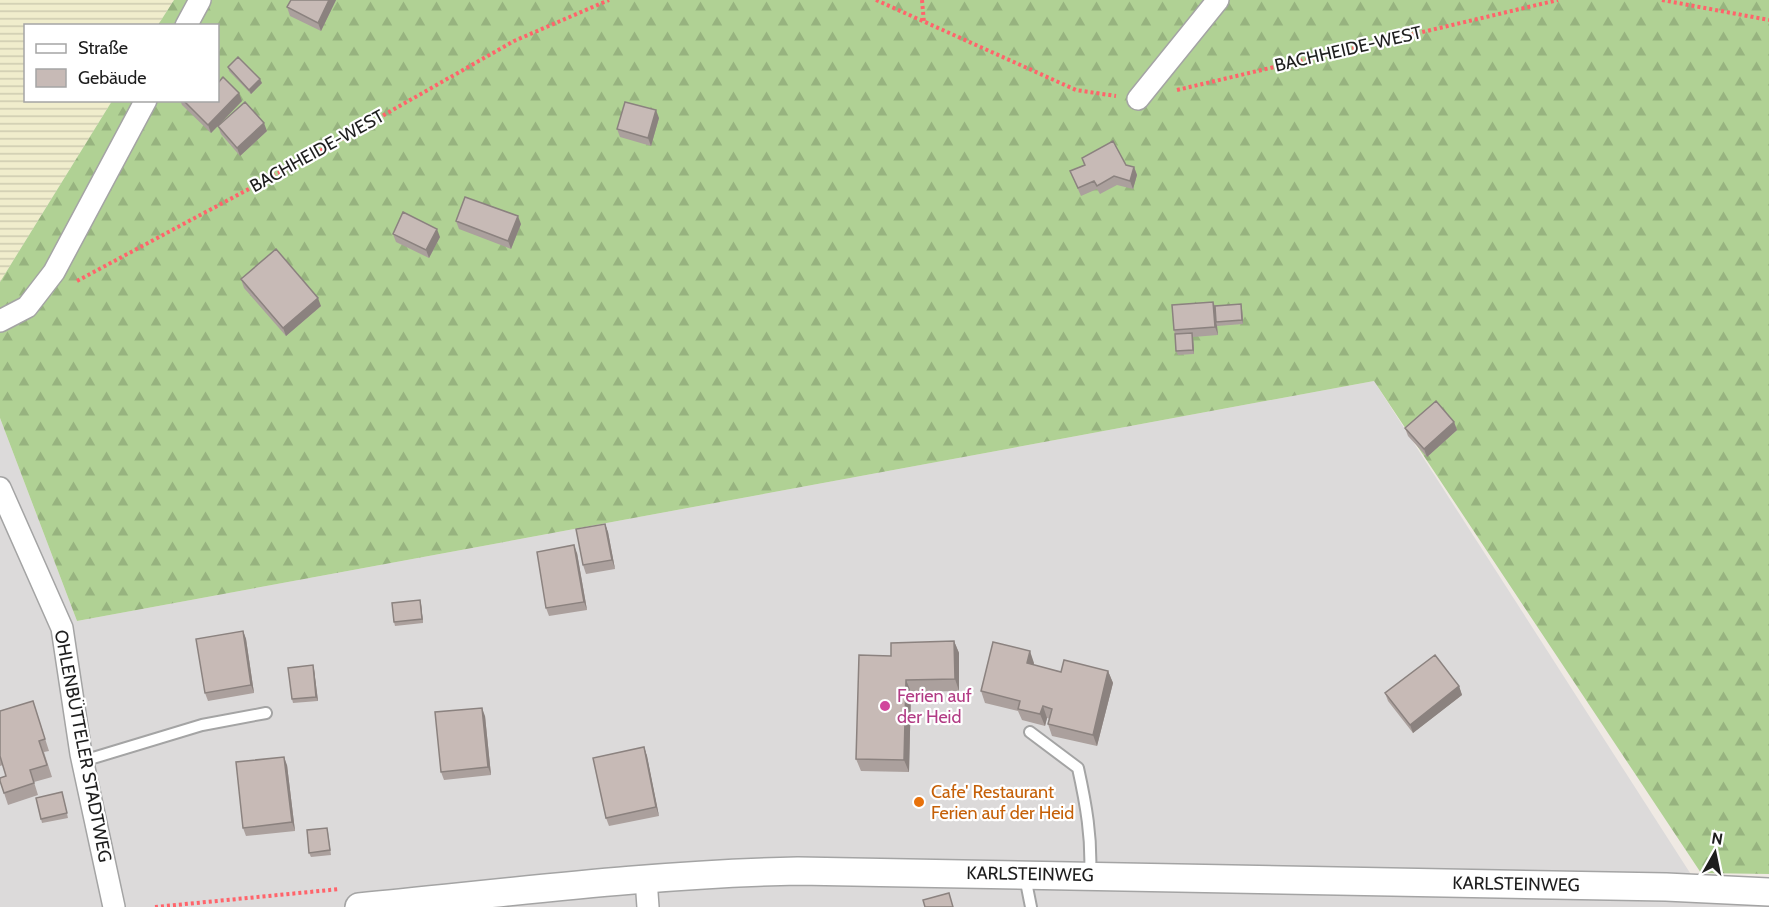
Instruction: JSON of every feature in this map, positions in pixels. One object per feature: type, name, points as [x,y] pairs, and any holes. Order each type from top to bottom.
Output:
[{"type":"street","points":[[187,24],[200,0]]},
{"type":"street","points":[[1138,99],[1218,0]]},
{"type":"street","points":[[0,321],[27,307],[54,272],[145,102]]},
{"type":"street","name":"OHLENBÜTTELER STADTWEG","points":[[0,488],[62,628],[83,761],[114,907]]},
{"type":"street","name":"KARLSTEINWEG","points":[[358,907],[646,879],[798,870],[1090,875],[1710,898],[1769,892]]},
{"type":"street","points":[[646,879],[648,907]]},
{"type":"lane","points":[[83,761],[202,725],[266,713]]},
{"type":"lane","points":[[1030,732],[1078,768],[1088,816],[1090,875]]},
{"type":"lane","points":[[1025,874],[1031,907]]},
{"type":"path","name":"BACHHEIDE-WEST","points":[[69,285],[331,146],[514,40],[609,0]]},
{"type":"path","name":"BACHHEIDE-WEST","points":[[876,0],[1076,90],[1138,99],[1558,0]]},
{"type":"path","points":[[922,0],[924,23]]},
{"type":"path","points":[[1662,0],[1769,20]]},
{"type":"shaded area","points":[[0,0],[174,0],[159,24],[24,24],[24,102],[111,102],[0,282]]},
{"type":"shaded area","points":[[1374,381],[1692,876],[1769,878],[1769,907],[0,907],[0,418],[77,621]]},
{"type":"green space","points":[[174,0],[1769,0],[1769,874],[1701,873],[1374,381],[77,621],[0,418],[0,282],[111,102],[219,102],[219,24],[159,24]]},
{"type":"building","points":[[291,0],[329,0],[318,23],[287,7]]},
{"type":"building","points":[[238,57],[260,79],[249,90],[228,67]]},
{"type":"building","points":[[223,77],[239,93],[208,125],[185,102],[219,102],[219,82]]},
{"type":"building","points":[[245,102],[264,123],[237,148],[218,126]]},
{"type":"building","points":[[625,102],[656,110],[648,138],[617,129]]},
{"type":"building","points":[[1113,141],[1126,165],[1134,167],[1130,181],[1114,176],[1097,186],[1094,181],[1078,188],[1070,171],[1085,165],[1082,158]]},
{"type":"building","points":[[465,197],[518,216],[508,241],[456,221]]},
{"type":"building","points":[[403,212],[437,229],[426,250],[393,234]]},
{"type":"building","points":[[276,249],[318,298],[283,328],[241,279]]},
{"type":"building","points":[[1213,302],[1215,327],[1174,330],[1172,305]]},
{"type":"building","points":[[1241,304],[1242,320],[1216,322],[1215,306]]},
{"type":"building","points":[[1192,333],[1193,350],[1176,351],[1175,334]]},
{"type":"building","points":[[1436,401],[1454,422],[1424,449],[1405,428]]},
{"type":"building","points":[[605,524],[612,560],[583,565],[576,529]]},
{"type":"building","points":[[574,545],[584,602],[546,608],[537,552]]},
{"type":"building","points":[[420,600],[422,619],[394,622],[392,603]]},
{"type":"building","points":[[243,631],[251,685],[205,693],[196,639]]},
{"type":"building","points":[[954,641],[955,679],[906,680],[904,760],[856,759],[859,655],[891,656],[891,643]]},
{"type":"building","points":[[993,642],[1030,651],[1027,663],[1061,672],[1064,660],[1108,671],[1093,735],[1048,724],[1052,709],[1043,706],[1040,714],[1018,709],[1020,701],[981,691]]},
{"type":"building","points":[[1435,655],[1459,686],[1410,725],[1385,693]]},
{"type":"building","points":[[313,665],[316,697],[292,699],[288,668]]},
{"type":"building","points":[[33,701],[45,739],[39,741],[47,765],[30,770],[34,783],[4,793],[0,781],[0,778],[6,776],[0,756],[0,711]]},
{"type":"building","points":[[482,708],[488,767],[441,772],[435,712]]},
{"type":"building","points":[[644,747],[656,807],[606,818],[593,758]]},
{"type":"building","points":[[284,757],[292,822],[243,828],[236,762]]},
{"type":"building","points":[[62,792],[67,813],[41,819],[36,798]]},
{"type":"building","points":[[327,828],[330,850],[309,853],[307,830]]},
{"type":"building","points":[[949,893],[953,907],[925,907],[923,900]]},
{"type":"place","name":"Ferien auf der Heid","points":[[885,706]]},
{"type":"place","name":"Cafe' Restaurant Ferien auf der Heid","points":[[919,802]]}]
